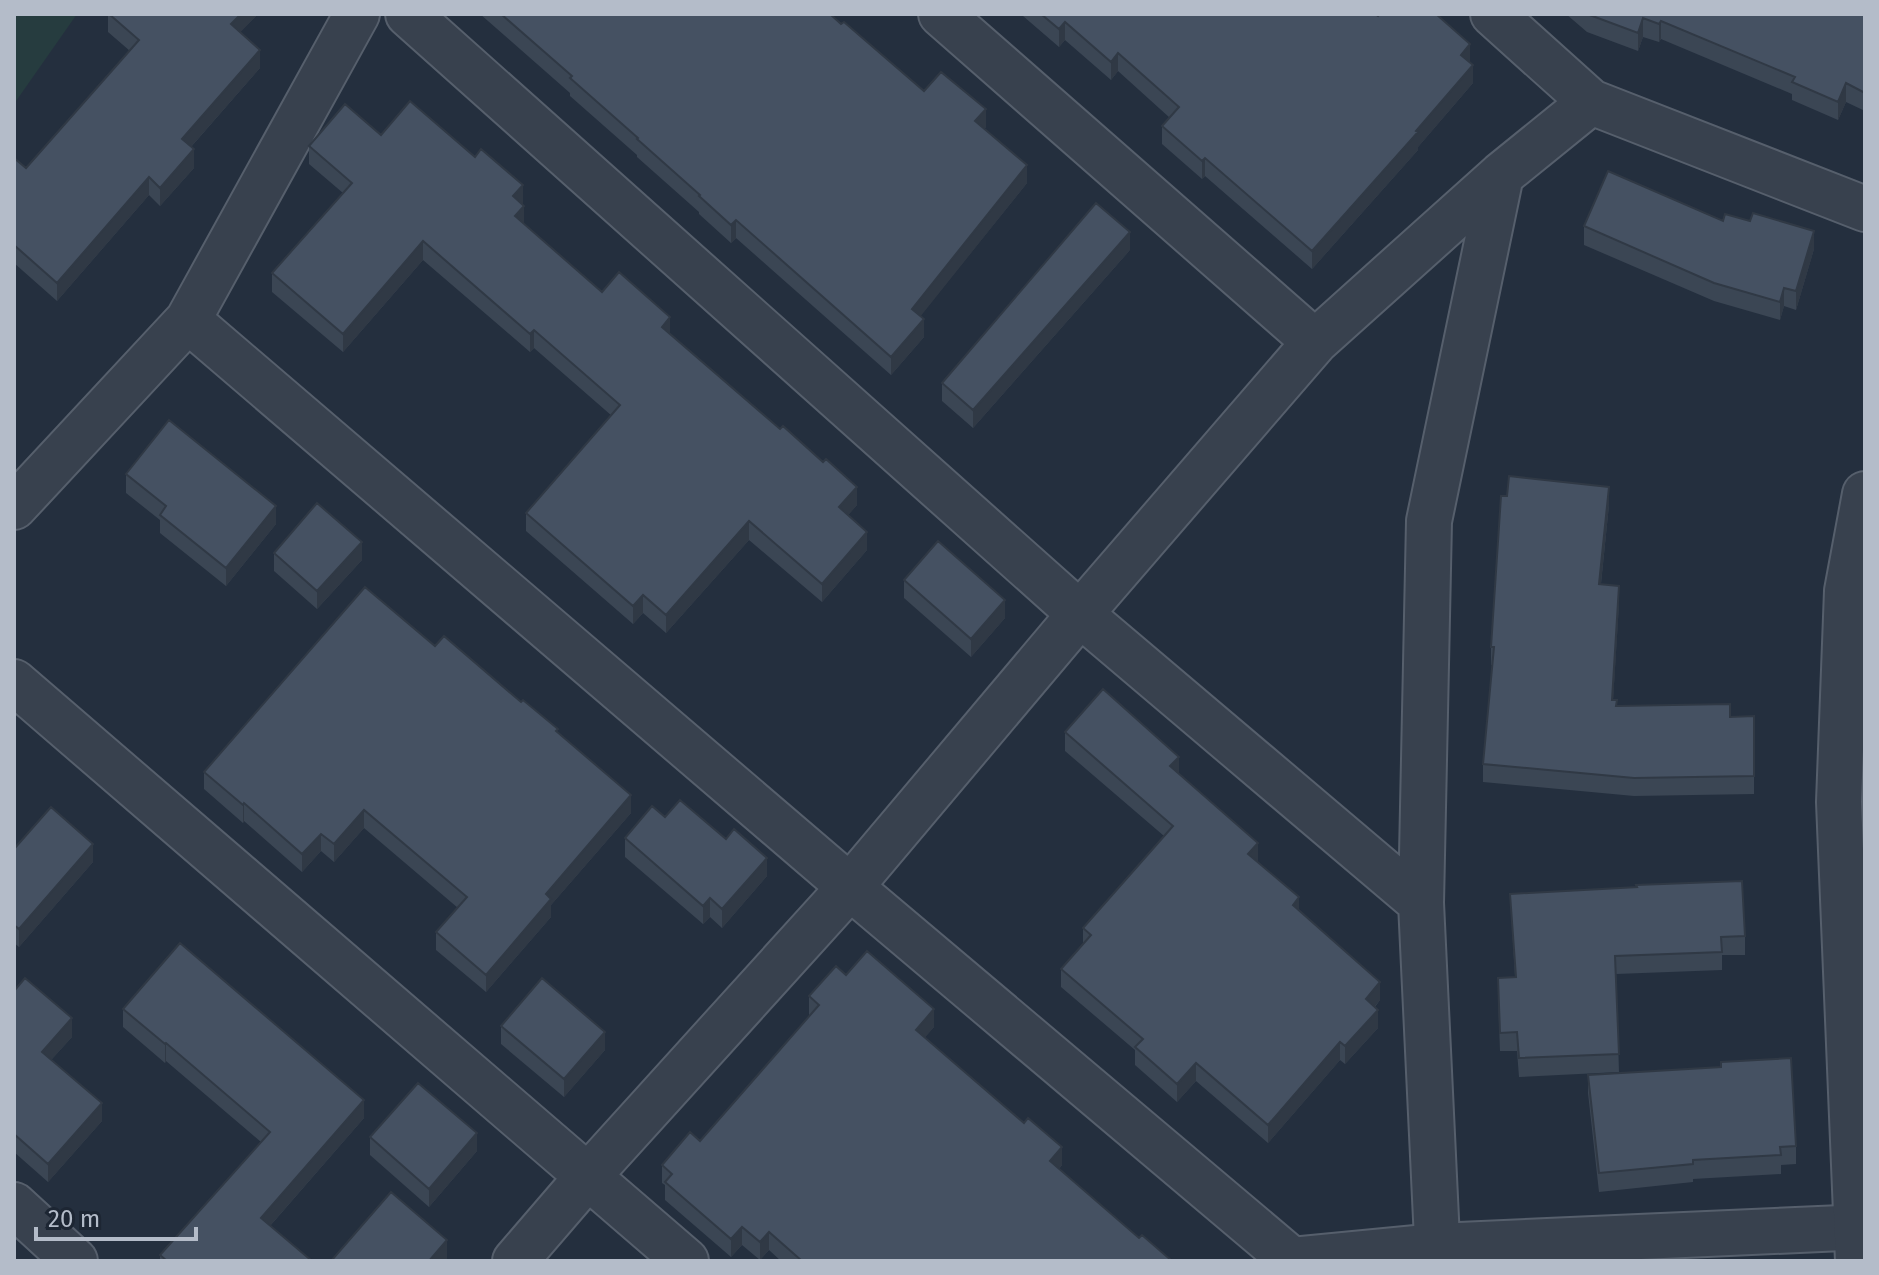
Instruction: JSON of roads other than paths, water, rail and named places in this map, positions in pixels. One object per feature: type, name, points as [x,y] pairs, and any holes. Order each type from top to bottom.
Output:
[{"type":"street","points":[[14,507],[188,320],[357,14]]},
{"type":"street","points":[[408,14],[1080,614],[1421,903]]},
{"type":"street","points":[[941,14],[1315,342]]},
{"type":"street","points":[[1493,14],[1591,102],[1865,209]]},
{"type":"street","points":[[515,1261],[850,887],[1315,342],[1501,175],[1591,102]]},
{"type":"street","points":[[1438,1254],[1421,903],[1429,521],[1501,175]]},
{"type":"street","points":[[188,320],[850,887],[1292,1260],[1860,1238],[1839,802],[1847,591],[1865,494]]},
{"type":"street","points":[[14,682],[686,1261]]},
{"type":"street","points":[[14,1205],[75,1261]]}]
